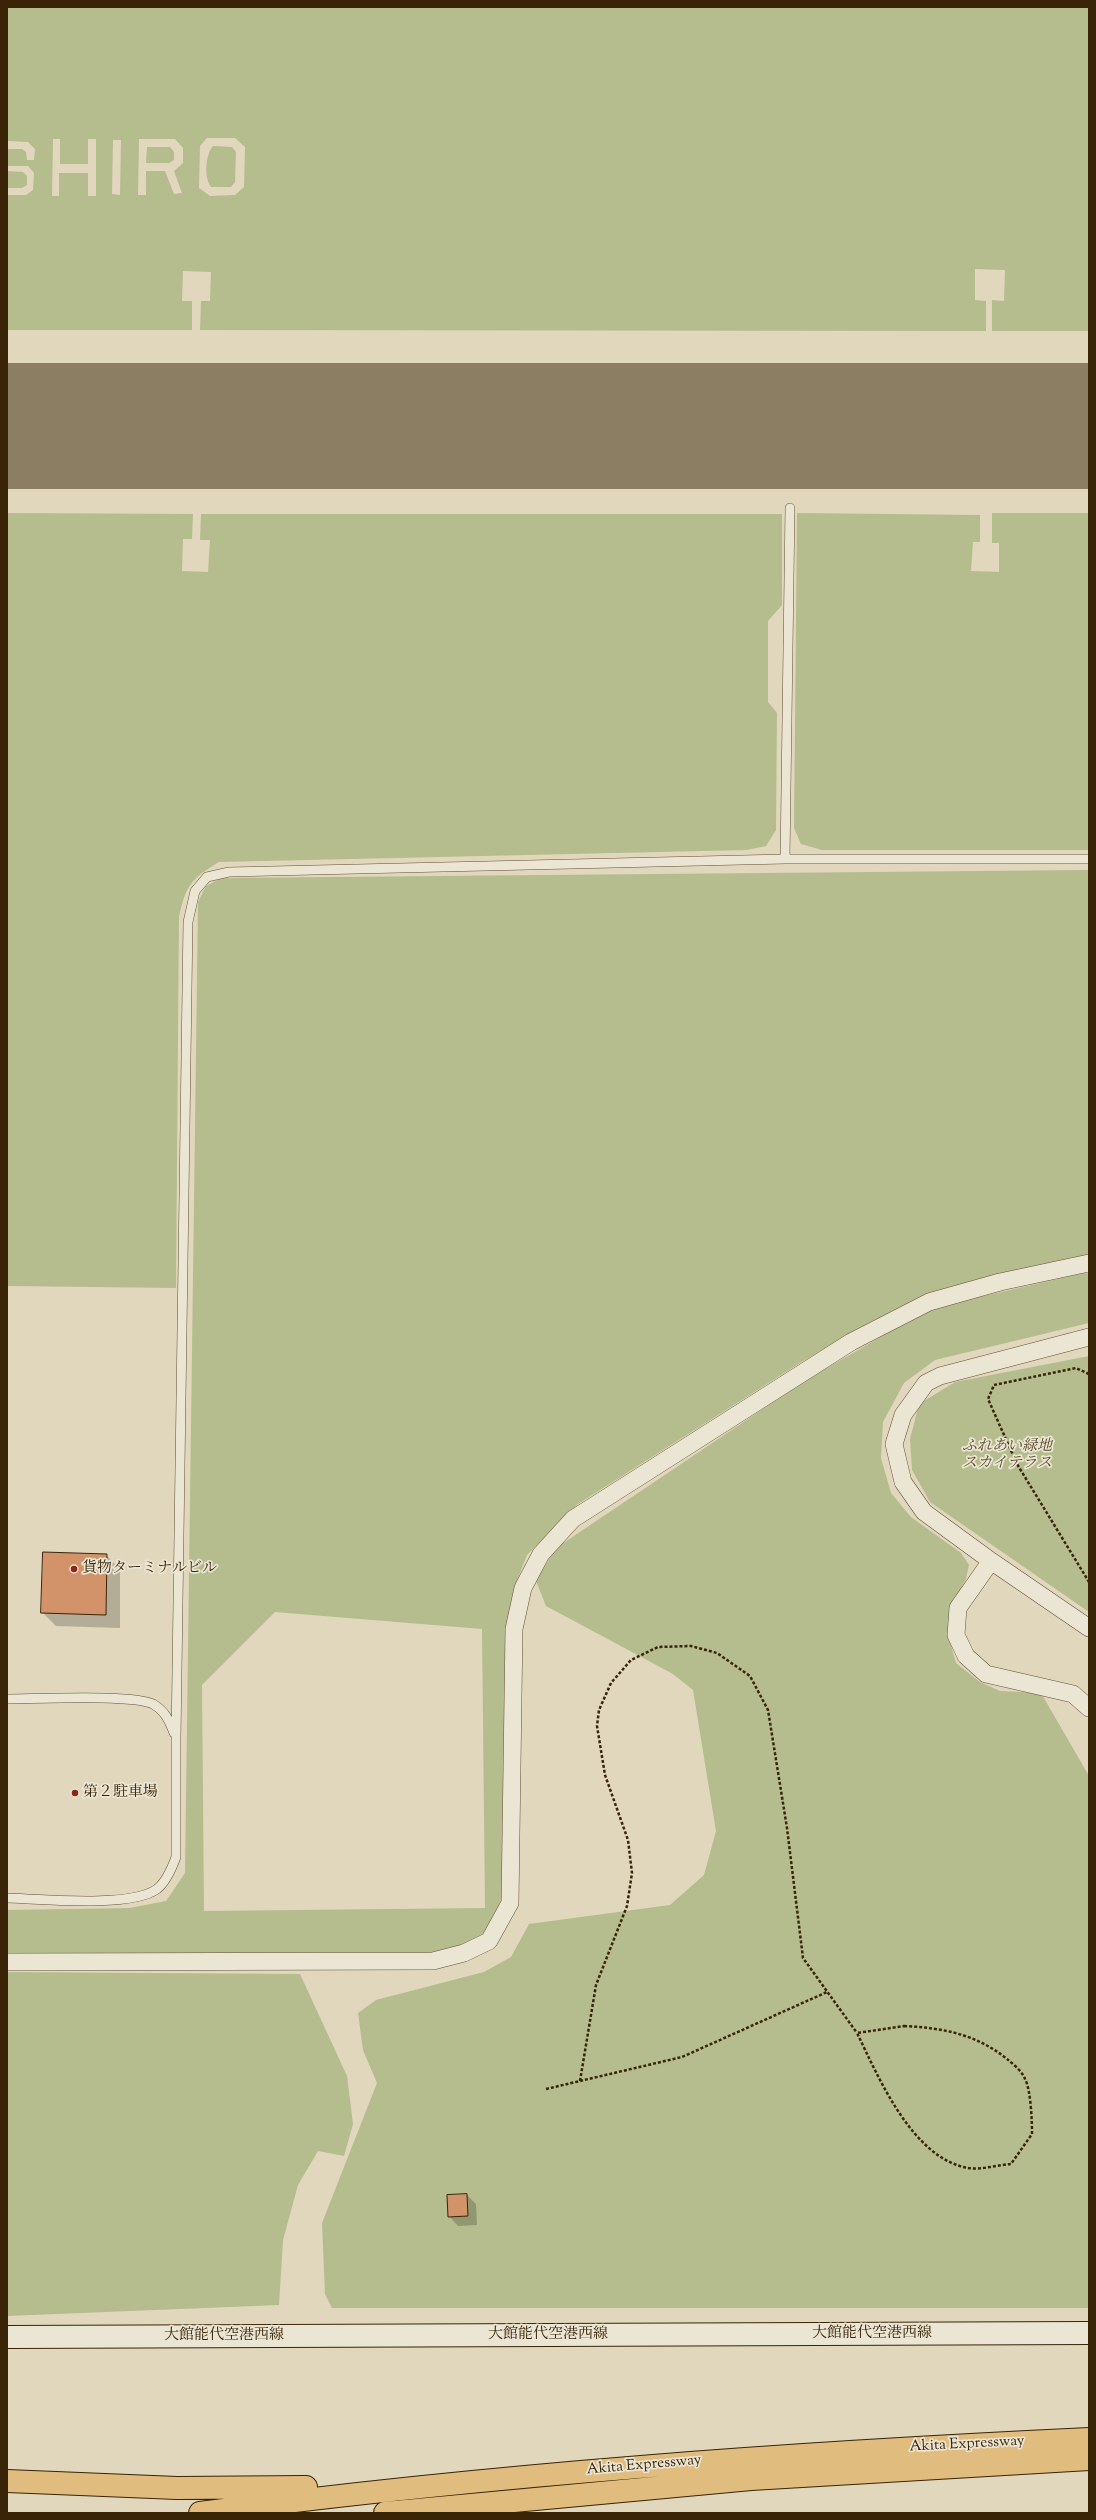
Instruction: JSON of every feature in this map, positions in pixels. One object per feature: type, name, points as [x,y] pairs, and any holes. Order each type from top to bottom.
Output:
[{"type":"highway","name":"Akita Expressway","points":[[200,2513],[619,2467],[756,2456],[1089,2439]]},
{"type":"highway","name":"Akita Expressway","points":[[385,2513],[632,2489],[867,2471],[1089,2459]]},
{"type":"highway","points":[[7,2482],[177,2488],[376,2486],[619,2467]]},
{"type":"highway","points":[[451,2513],[632,2489]]},
{"type":"main road","name":"大館能代空港西線","points":[[7,2337],[1089,2333]]},
{"type":"street","points":[[7,1962],[433,1961],[464,1953],[489,1941],[510,1903],[514,1629],[523,1588],[540,1554],[573,1519],[852,1342],[928,1302],[1000,1282],[1089,1263]]},
{"type":"street","points":[[1089,1336],[940,1376],[926,1383],[903,1415],[894,1444],[903,1482],[924,1512],[990,1561],[1089,1628]]},
{"type":"street","points":[[990,1561],[958,1608],[956,1635],[966,1656],[986,1674],[1073,1694],[1089,1708]]},
{"type":"lane","points":[[785,860],[790,508]]},
{"type":"lane","points":[[7,1898],[109,1900],[140,1896],[157,1889],[169,1873],[176,1858],[176,1738],[188,922],[195,891],[208,877],[229,872],[785,860],[1089,859]]},
{"type":"lane","points":[[7,1699],[131,1699],[152,1704],[166,1714],[176,1738]]},
{"type":"path","points":[[1089,1374],[1076,1368],[994,1385],[988,1399],[1017,1464],[1089,1582]]},
{"type":"path","points":[[580,2081],[596,1984],[627,1906],[632,1873],[628,1840],[605,1775],[597,1726],[599,1710],[611,1683],[631,1660],[658,1647],[691,1646],[718,1653],[750,1676],[768,1710],[787,1828],[803,1958],[857,2033],[888,2095],[928,2149],[951,2162],[968,2168],[1010,2164],[1032,2134],[1026,2080],[1014,2065],[993,2048],[970,2036],[936,2028],[904,2026],[857,2033]]},
{"type":"path","points":[[546,2089],[682,2057],[827,1992]]},
{"type":"green space","points":[[7,7],[1089,7],[1089,331],[992,331],[992,300],[1004,301],[1005,270],[975,269],[975,300],[986,301],[986,331],[200,330],[201,301],[210,301],[211,272],[183,271],[182,301],[192,301],[192,330],[7,330],[7,195],[26,195],[33,190],[34,173],[28,166],[7,166],[7,149],[22,149],[26,152],[27,160],[34,160],[35,149],[28,142],[7,141]],"holes":[[[207,138],[235,138],[245,147],[244,187],[235,195],[210,196],[199,188],[200,146]],[[53,139],[60,139],[60,164],[88,164],[88,139],[96,139],[96,196],[88,196],[88,173],[59,173],[59,196],[52,196]],[[139,139],[175,139],[183,148],[183,163],[174,171],[182,193],[174,194],[165,171],[146,171],[146,195],[138,195]],[[113,140],[121,140],[120,195],[112,194]]]},
{"type":"green space","points":[[213,146],[232,147],[236,152],[235,182],[231,187],[211,187],[209,183],[206,166],[208,155]]},
{"type":"green space","points":[[147,147],[170,147],[174,152],[174,160],[169,163],[146,163]]},
{"type":"green space","points":[[7,171],[23,172],[27,176],[27,185],[22,188],[7,188]]},
{"type":"green space","points":[[7,513],[193,514],[192,539],[183,539],[182,571],[208,572],[210,540],[200,540],[201,514],[782,514],[782,605],[768,621],[768,702],[777,713],[776,830],[766,846],[747,850],[219,862],[202,873],[191,884],[184,897],[179,917],[176,1288],[7,1286]]},
{"type":"green space","points":[[797,513],[980,515],[980,542],[973,542],[971,571],[999,572],[999,543],[992,543],[992,513],[1089,513],[1089,850],[822,850],[801,844],[794,828]]},
{"type":"green space","points":[[1089,870],[1089,1255],[939,1291],[872,1321],[800,1363],[578,1504],[527,1555],[514,1588],[508,1631],[502,1897],[493,1921],[477,1941],[430,1955],[7,1956],[7,1910],[130,1908],[166,1901],[185,1873],[198,902],[206,886],[221,878]],"holes":[[[275,1612],[482,1629],[485,1908],[204,1911],[202,1685]]]},
{"type":"green space","points":[[1084,1273],[1089,1274],[1089,1323],[935,1360],[904,1383],[883,1422],[881,1458],[891,1493],[911,1517],[961,1553],[969,1565],[966,1579],[950,1610],[948,1635],[956,1663],[980,1682],[1000,1691],[1041,1693],[1089,1776],[1089,2308],[332,2308],[325,2294],[322,2223],[377,2083],[363,2050],[358,2013],[376,2000],[484,1972],[511,1957],[529,1924],[670,1905],[704,1875],[716,1831],[693,1690],[673,1674],[546,1606],[536,1581],[556,1548],[806,1380],[931,1308]]},
{"type":"green space","name":"ふれあい緑地 スカイテラス","points":[[1089,1356],[1089,1612],[930,1502],[912,1470],[910,1439],[919,1404],[955,1382]]},
{"type":"green space","points":[[7,1972],[300,1974],[347,2076],[353,2124],[344,2156],[318,2151],[298,2185],[283,2240],[279,2305],[7,2316]]},
{"type":"building","name":"貨物ターミナルビル","points":[[43,1552],[107,1554],[106,1615],[41,1613]]},
{"type":"building","points":[[467,2194],[468,2216],[448,2217],[447,2195]]},
{"type":"runway","points":[[7,426],[1089,426]]},
{"type":"place","name":"貨物ターミナルビル","points":[[74,1569]]},
{"type":"place","name":"第２駐車場","points":[[75,1793]]}]
